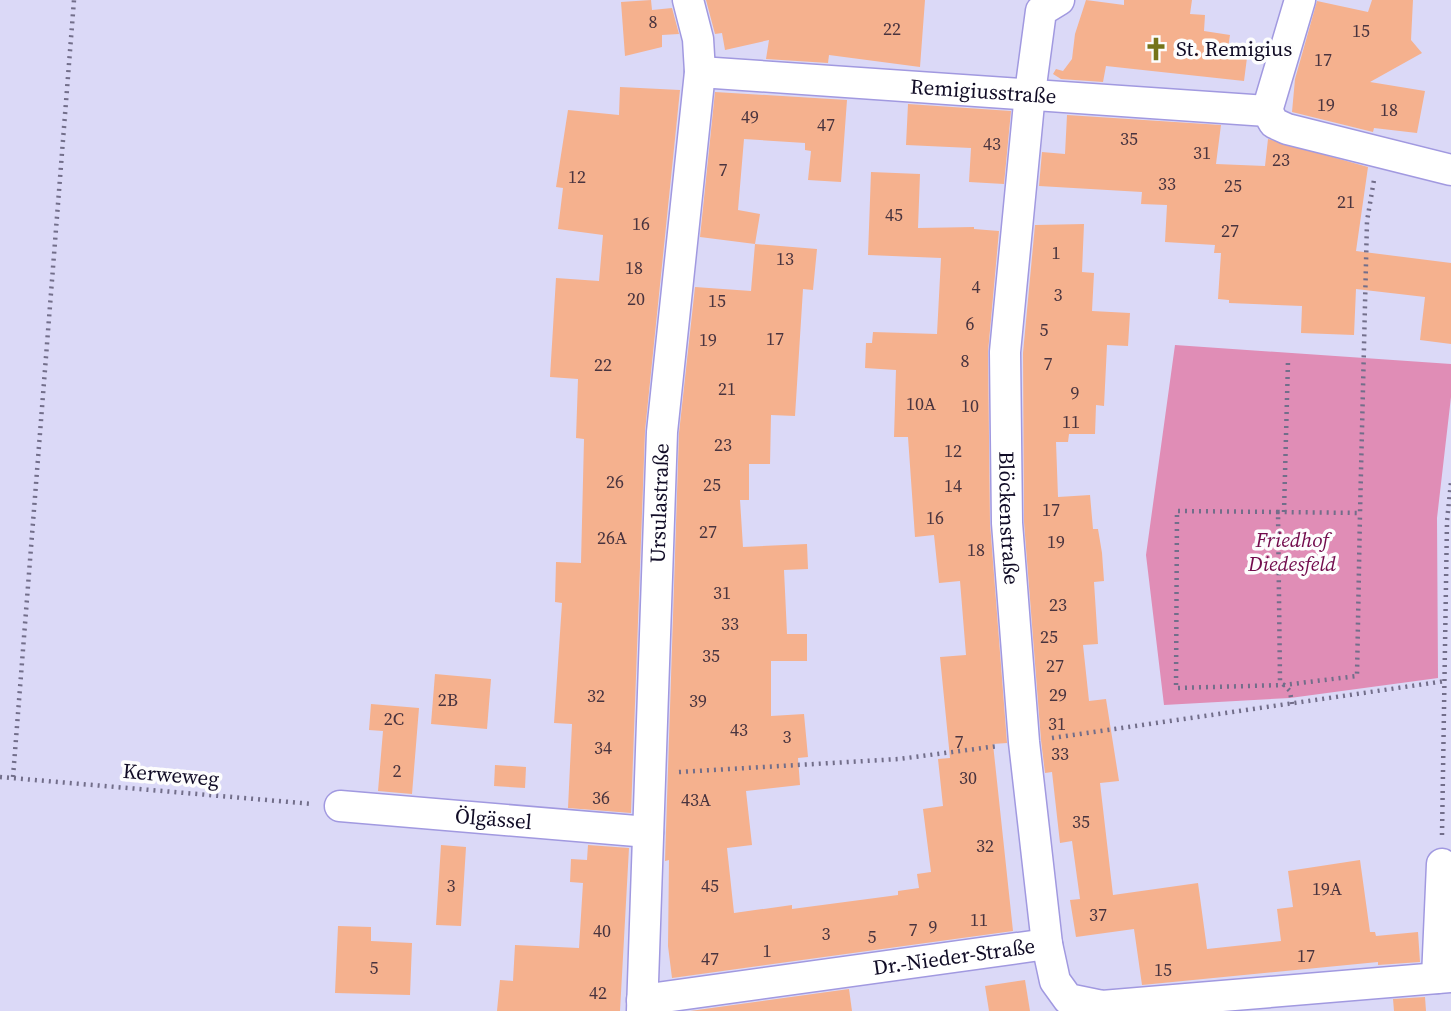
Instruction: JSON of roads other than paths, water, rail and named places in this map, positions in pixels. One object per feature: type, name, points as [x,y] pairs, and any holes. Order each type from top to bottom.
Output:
[{"type":"street","name":"Ursulastraße","points":[[642,1005],[662,432],[700,72],[698,39],[688,0]]},
{"type":"street","name":"Blöckenstraße","points":[[1047,944],[1024,742],[1007,523],[1005,352],[1030,93],[1041,10],[1059,0]]},
{"type":"street","points":[[1300,0],[1267,111],[1274,123],[1287,129],[1451,170]]},
{"type":"street","name":"Remigiusstraße","points":[[700,72],[1267,111]]},
{"type":"street","name":"Ölgässel","points":[[340,806],[648,832]]},
{"type":"street","name":"Dr.-Nieder-Straße","points":[[642,1005],[1047,944],[1055,981],[1069,999],[1102,1006],[1444,978],[1442,864]]},
{"type":"place","name":"St. Remigius","points":[[1156,49]]},
{"type":"park label","name":"Friedhof Diedesfeld","points":[[1292,552]]}]
